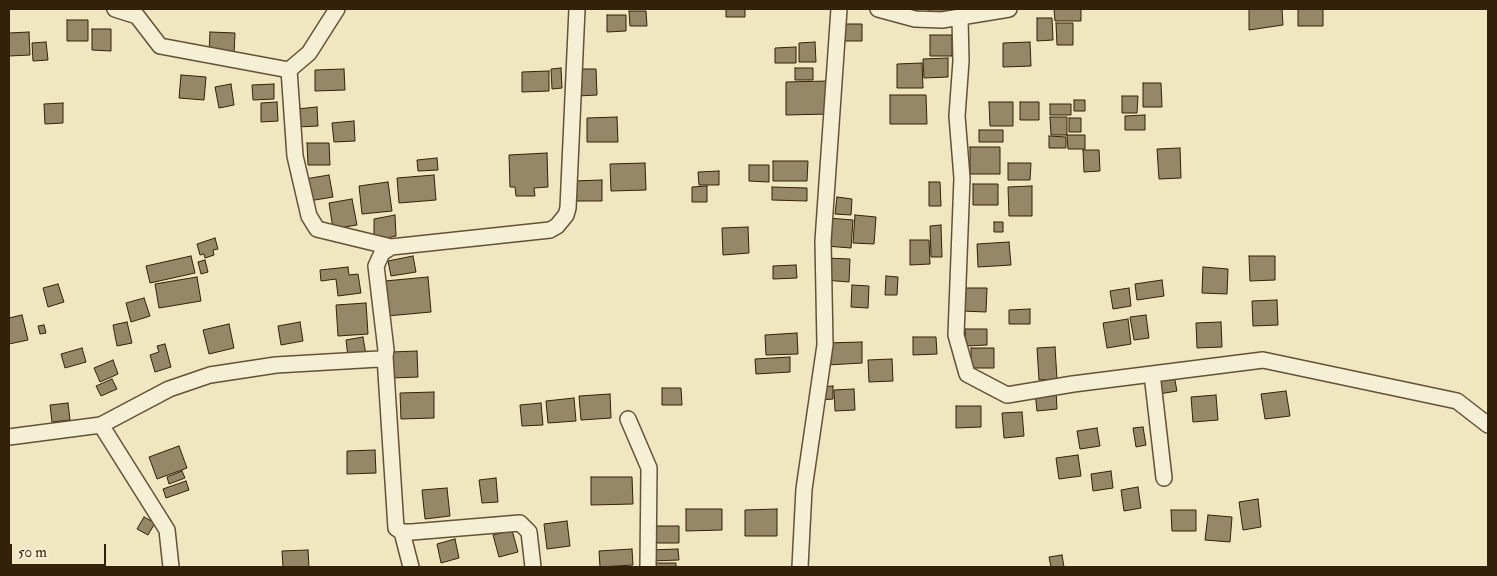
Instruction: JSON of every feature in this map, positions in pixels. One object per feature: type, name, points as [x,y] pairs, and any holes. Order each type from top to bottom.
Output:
[{"type":"street","points":[[114,9],[137,16],[160,46],[289,70]]},
{"type":"street","points":[[289,70],[309,53],[336,9]]},
{"type":"street","points":[[289,70],[295,156],[309,216],[317,229],[391,247],[550,230],[562,221],[568,208],[577,9]]},
{"type":"street","points":[[800,567],[804,490],[825,344],[823,241],[839,9]]},
{"type":"street","points":[[878,9],[915,19],[942,20],[1009,9]]},
{"type":"street","points":[[960,18],[961,62],[958,130],[962,178],[956,335],[967,374],[1008,395],[1263,360],[1456,401],[1488,425]]},
{"type":"street","points":[[391,247],[382,253],[376,266],[386,350],[396,528],[402,532],[520,523],[529,532],[533,567]]},
{"type":"street","points":[[9,437],[101,426],[169,389],[210,375],[276,365],[379,360],[385,357]]},
{"type":"street","points":[[1152,374],[1164,478]]},
{"type":"street","points":[[628,419],[649,468],[648,567]]},
{"type":"street","points":[[101,426],[167,530],[171,567]]},
{"type":"street","points":[[402,532],[411,567]]},
{"type":"building","points":[[726,9],[745,9],[745,17],[726,17]]},
{"type":"building","points":[[928,9],[952,9],[952,13],[928,13]]},
{"type":"building","points":[[1054,9],[1081,9],[1081,21],[1055,21]]},
{"type":"building","points":[[1249,9],[1282,9],[1283,25],[1249,30]]},
{"type":"building","points":[[1298,9],[1323,9],[1323,26],[1298,26]]},
{"type":"building","points":[[629,11],[646,11],[647,26],[630,26]]},
{"type":"building","points":[[607,15],[626,15],[626,31],[607,32]]},
{"type":"building","points":[[1037,18],[1052,18],[1053,40],[1037,41]]},
{"type":"building","points":[[67,20],[88,20],[88,41],[67,41]]},
{"type":"building","points":[[1056,23],[1073,23],[1073,45],[1057,45]]},
{"type":"building","points":[[840,24],[862,24],[862,41],[841,41]]},
{"type":"building","points":[[92,29],[111,29],[111,51],[92,50]]},
{"type":"building","points":[[29,32],[30,55],[9,56],[9,33]]},
{"type":"building","points":[[210,32],[235,33],[234,55],[209,53]]},
{"type":"building","points":[[930,35],[952,35],[952,56],[930,56]]},
{"type":"building","points":[[46,42],[48,60],[33,61],[32,43]]},
{"type":"building","points":[[815,42],[816,62],[799,62],[799,43]]},
{"type":"building","points":[[1030,42],[1031,66],[1003,67],[1003,43]]},
{"type":"building","points":[[796,47],[796,63],[775,63],[775,48]]},
{"type":"building","points":[[948,58],[948,77],[924,78],[923,59]]},
{"type":"building","points":[[922,63],[923,88],[897,88],[897,64]]},
{"type":"building","points":[[561,68],[562,88],[552,89],[551,69]]},
{"type":"building","points":[[795,68],[813,68],[813,80],[795,80]]},
{"type":"building","points":[[344,69],[345,90],[315,91],[315,70]]},
{"type":"building","points":[[577,69],[596,69],[597,95],[578,96]]},
{"type":"building","points":[[549,71],[549,91],[522,92],[522,72]]},
{"type":"building","points":[[181,75],[206,77],[204,100],[179,98]]},
{"type":"building","points":[[828,81],[829,114],[786,115],[786,82]]},
{"type":"building","points":[[1143,83],[1161,83],[1162,107],[1143,107]]},
{"type":"building","points":[[231,84],[234,105],[219,108],[215,87]]},
{"type":"building","points":[[274,84],[274,99],[253,100],[252,85]]},
{"type":"building","points":[[890,95],[926,95],[927,124],[890,124]]},
{"type":"building","points":[[1122,96],[1138,96],[1137,113],[1122,113]]},
{"type":"building","points":[[1074,100],[1085,100],[1085,111],[1074,111]]},
{"type":"building","points":[[277,102],[278,121],[261,122],[261,103]]},
{"type":"building","points":[[989,102],[1013,102],[1013,126],[990,126]]},
{"type":"building","points":[[1020,102],[1039,102],[1039,120],[1020,120]]},
{"type":"building","points":[[63,103],[63,123],[45,124],[44,104]]},
{"type":"building","points":[[1050,104],[1071,104],[1071,115],[1050,115]]},
{"type":"building","points":[[317,107],[318,126],[298,127],[297,109]]},
{"type":"building","points":[[1145,115],[1145,130],[1125,130],[1125,116]]},
{"type":"building","points":[[617,117],[618,142],[587,142],[587,118]]},
{"type":"building","points":[[1050,117],[1067,117],[1067,135],[1051,135]]},
{"type":"building","points":[[1069,118],[1081,118],[1081,132],[1069,132]]},
{"type":"building","points":[[354,121],[355,141],[334,142],[332,123]]},
{"type":"building","points":[[979,130],[1003,130],[1003,142],[979,142]]},
{"type":"building","points":[[1067,135],[1085,135],[1085,149],[1068,149]]},
{"type":"building","points":[[1049,136],[1066,137],[1066,148],[1049,148]]},
{"type":"building","points":[[307,143],[329,143],[330,165],[308,165]]},
{"type":"building","points":[[970,147],[1000,147],[1000,174],[970,174]]},
{"type":"building","points":[[1180,148],[1181,178],[1159,179],[1157,149]]},
{"type":"building","points":[[1083,150],[1099,150],[1100,171],[1084,172]]},
{"type":"building","points":[[547,153],[548,187],[534,188],[535,196],[516,196],[515,187],[510,187],[509,155]]},
{"type":"building","points":[[437,158],[438,170],[418,171],[417,160]]},
{"type":"building","points":[[773,161],[808,161],[807,181],[773,181]]},
{"type":"building","points":[[645,163],[646,190],[611,191],[610,164]]},
{"type":"building","points":[[1008,163],[1031,163],[1030,180],[1008,180]]},
{"type":"building","points":[[749,165],[769,165],[769,182],[749,181]]},
{"type":"building","points":[[719,171],[719,185],[699,185],[698,172]]},
{"type":"building","points":[[329,175],[333,197],[309,201],[305,179]]},
{"type":"building","points":[[434,175],[436,200],[399,203],[397,178]]},
{"type":"building","points":[[602,180],[602,201],[574,201],[573,181]]},
{"type":"building","points":[[388,182],[392,211],[362,214],[359,186]]},
{"type":"building","points":[[929,182],[940,182],[941,206],[929,206]]},
{"type":"building","points":[[973,184],[998,184],[998,205],[973,205]]},
{"type":"building","points":[[707,186],[707,202],[692,202],[692,187]]},
{"type":"building","points":[[1032,186],[1032,216],[1009,216],[1008,187]]},
{"type":"building","points":[[772,187],[807,188],[807,201],[772,200]]},
{"type":"building","points":[[837,197],[852,199],[851,215],[835,214]]},
{"type":"building","points":[[352,199],[357,225],[333,229],[329,203]]},
{"type":"building","points":[[395,215],[396,236],[374,241],[374,219]]},
{"type":"building","points":[[855,215],[876,217],[874,244],[853,243]]},
{"type":"building","points":[[828,218],[853,220],[851,248],[826,246]]},
{"type":"building","points":[[994,222],[1003,222],[1003,232],[994,232]]},
{"type":"building","points":[[941,225],[942,257],[931,257],[930,226]]},
{"type":"building","points":[[748,227],[749,253],[723,255],[722,228]]},
{"type":"building","points":[[215,238],[218,249],[213,250],[214,255],[205,258],[204,254],[200,255],[197,244]]},
{"type":"building","points":[[910,240],[929,240],[930,264],[910,265]]},
{"type":"building","points":[[1009,242],[1011,265],[978,267],[977,244]]},
{"type":"building","points":[[191,256],[195,273],[150,283],[146,266]]},
{"type":"building","points":[[413,256],[416,272],[391,276],[388,261]]},
{"type":"building","points":[[1249,256],[1275,256],[1275,280],[1250,281]]},
{"type":"building","points":[[826,258],[850,259],[849,282],[824,280]]},
{"type":"building","points":[[205,260],[208,272],[201,274],[198,262]]},
{"type":"building","points":[[796,265],[797,278],[773,279],[773,266]]},
{"type":"building","points":[[348,267],[349,275],[358,274],[361,293],[338,296],[336,279],[321,281],[320,270]]},
{"type":"building","points":[[1203,267],[1228,269],[1227,294],[1202,293]]},
{"type":"building","points":[[886,276],[898,277],[897,295],[885,295]]},
{"type":"building","points":[[197,277],[201,301],[159,308],[155,284]]},
{"type":"building","points":[[428,277],[431,312],[387,316],[385,281]]},
{"type":"building","points":[[1162,280],[1164,296],[1137,300],[1135,284]]},
{"type":"building","points":[[58,284],[64,302],[48,307],[43,288]]},
{"type":"building","points":[[852,285],[869,286],[868,308],[851,307]]},
{"type":"building","points":[[962,288],[987,288],[986,312],[962,311]]},
{"type":"building","points":[[1129,288],[1131,306],[1113,309],[1110,291]]},
{"type":"building","points":[[144,298],[150,316],[131,322],[126,303]]},
{"type":"building","points":[[1277,300],[1278,325],[1253,326],[1252,301]]},
{"type":"building","points":[[366,303],[368,334],[338,336],[336,305]]},
{"type":"building","points":[[1030,309],[1030,324],[1009,324],[1009,310]]},
{"type":"building","points":[[22,315],[28,340],[9,344],[9,318]]},
{"type":"building","points":[[1146,315],[1149,338],[1134,340],[1130,317]]},
{"type":"building","points":[[1128,319],[1131,344],[1107,348],[1103,323]]},
{"type":"building","points":[[127,322],[132,343],[117,346],[113,325]]},
{"type":"building","points":[[300,322],[303,341],[281,345],[278,326]]},
{"type":"building","points":[[1221,322],[1222,347],[1197,348],[1196,323]]},
{"type":"building","points":[[229,324],[234,348],[209,354],[203,330]]},
{"type":"building","points":[[44,325],[46,333],[40,334],[38,326]]},
{"type":"building","points":[[965,329],[987,329],[987,345],[966,346]]},
{"type":"building","points":[[797,333],[798,354],[766,355],[765,335]]},
{"type":"building","points":[[363,337],[366,355],[348,357],[346,340]]},
{"type":"building","points":[[913,337],[936,337],[937,354],[913,355]]},
{"type":"building","points":[[862,342],[862,363],[827,365],[826,343]]},
{"type":"building","points":[[165,344],[171,367],[155,372],[150,355],[159,352],[157,346]]},
{"type":"building","points":[[1055,347],[1057,379],[1039,380],[1037,348]]},
{"type":"building","points":[[82,348],[86,362],[65,368],[61,354]]},
{"type":"building","points":[[971,348],[994,348],[994,368],[971,368]]},
{"type":"building","points":[[417,351],[418,377],[392,378],[391,352]]},
{"type":"building","points":[[790,357],[790,372],[756,374],[755,359]]},
{"type":"building","points":[[892,359],[893,381],[869,382],[868,360]]},
{"type":"building","points":[[113,360],[118,374],[100,382],[94,368]]},
{"type":"building","points":[[1174,375],[1177,391],[1159,394],[1156,378]]},
{"type":"building","points":[[112,379],[117,389],[101,396],[96,386]]},
{"type":"building","points":[[833,386],[833,399],[821,400],[820,387]]},
{"type":"building","points":[[662,388],[681,388],[682,405],[662,405]]},
{"type":"building","points":[[854,389],[855,410],[835,411],[834,390]]},
{"type":"building","points":[[1056,390],[1057,409],[1037,411],[1035,392]]},
{"type":"building","points":[[1286,391],[1290,416],[1265,419],[1261,394]]},
{"type":"building","points":[[434,392],[434,418],[401,419],[400,393]]},
{"type":"building","points":[[610,394],[611,418],[581,420],[579,396]]},
{"type":"building","points":[[1216,395],[1218,420],[1193,422],[1191,397]]},
{"type":"building","points":[[574,398],[576,421],[548,423],[546,401]]},
{"type":"building","points":[[68,403],[70,420],[52,422],[50,405]]},
{"type":"building","points":[[541,403],[543,425],[522,426],[520,405]]},
{"type":"building","points":[[956,406],[981,406],[981,427],[956,428]]},
{"type":"building","points":[[1022,412],[1024,436],[1004,438],[1002,413]]},
{"type":"building","points":[[1143,427],[1146,445],[1136,447],[1133,428]]},
{"type":"building","points":[[1097,428],[1100,446],[1080,449],[1077,431]]},
{"type":"building","points":[[179,446],[187,468],[157,479],[149,457]]},
{"type":"building","points":[[375,450],[376,473],[347,474],[347,451]]},
{"type":"building","points":[[1078,455],[1081,476],[1059,479],[1056,458]]},
{"type":"building","points":[[182,471],[185,478],[169,484],[167,477]]},
{"type":"building","points":[[1111,471],[1113,488],[1093,491],[1091,474]]},
{"type":"building","points":[[591,477],[632,477],[633,504],[591,505]]},
{"type":"building","points":[[496,478],[498,502],[482,503],[479,480]]},
{"type":"building","points":[[186,481],[189,490],[166,498],[163,489]]},
{"type":"building","points":[[1138,487],[1141,508],[1124,511],[1121,490]]},
{"type":"building","points":[[447,488],[450,516],[425,519],[422,490]]},
{"type":"building","points":[[1258,499],[1261,527],[1243,530],[1239,502]]},
{"type":"building","points":[[686,509],[722,509],[722,530],[686,531]]},
{"type":"building","points":[[777,509],[777,536],[745,536],[745,510]]},
{"type":"building","points":[[1171,510],[1196,510],[1196,531],[1172,531]]},
{"type":"building","points":[[1208,515],[1232,517],[1230,542],[1205,540]]},
{"type":"building","points":[[144,517],[155,523],[148,535],[137,529]]},
{"type":"building","points":[[567,521],[570,546],[547,549],[544,524]]},
{"type":"building","points":[[655,526],[679,526],[679,543],[655,543]]},
{"type":"building","points":[[512,530],[518,552],[499,557],[493,535]]},
{"type":"building","points":[[455,539],[459,558],[441,563],[437,544]]},
{"type":"building","points":[[632,549],[633,565],[600,567],[599,551]]},
{"type":"building","points":[[678,549],[679,560],[650,561],[650,550]]},
{"type":"building","points":[[308,550],[309,567],[283,567],[282,551]]},
{"type":"building","points":[[1062,555],[1064,567],[1051,567],[1049,557]]},
{"type":"building","points":[[651,563],[676,563],[676,567],[651,567]]}]
